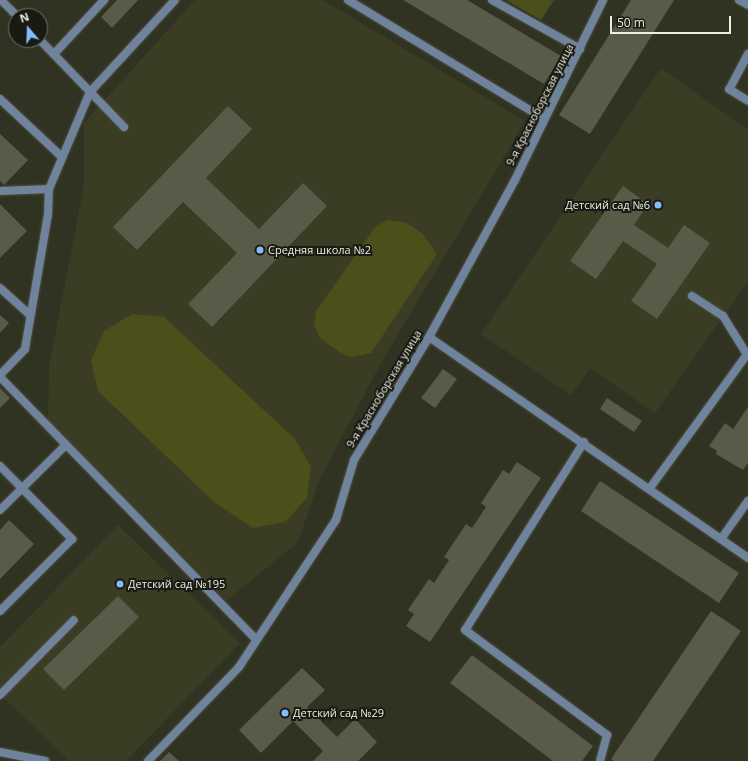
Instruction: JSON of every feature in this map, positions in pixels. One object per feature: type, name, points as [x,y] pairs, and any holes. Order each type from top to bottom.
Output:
[{"type":"street","points":[[1,0],[9,8]]},
{"type":"street","points":[[54,54],[104,0]]},
{"type":"street","points":[[175,0],[90,92],[60,156],[49,189],[48,216],[25,349],[0,376],[256,639]]},
{"type":"street","points":[[348,0],[543,118]]},
{"type":"street","points":[[492,0],[580,49]]},
{"type":"street","name":"9-я Красноборская улица","points":[[148,761],[239,667],[256,639],[336,520],[354,460],[429,337],[515,180],[543,118],[580,49],[603,0]]},
{"type":"street","points":[[739,0],[748,5]]},
{"type":"street","points":[[48,48],[124,127]]},
{"type":"street","points":[[748,54],[729,89],[748,101]]},
{"type":"street","points":[[0,99],[60,156]]},
{"type":"street","points":[[0,191],[49,189]]},
{"type":"street","points":[[0,288],[30,315]]},
{"type":"street","points":[[650,488],[747,353],[723,316],[692,296]]},
{"type":"street","points":[[429,337],[584,442],[748,558]]},
{"type":"street","points":[[584,442],[465,630],[607,735],[600,761]]},
{"type":"street","points":[[0,510],[66,445]]},
{"type":"street","points":[[0,466],[72,539],[0,611]]},
{"type":"street","points":[[721,539],[748,501]]},
{"type":"street","points":[[0,695],[74,620]]},
{"type":"street","points":[[0,752],[45,761]]},
{"type":"shaded area","name":"Средняя школа №2","points":[[195,0],[323,0],[525,121],[380,365],[320,478],[298,542],[226,601],[48,424],[49,367],[84,185],[84,123]]},
{"type":"shaded area","name":"Детский сад №6","points":[[661,68],[748,130],[748,281],[655,413],[590,368],[571,395],[481,334]]},
{"type":"shaded area","name":"Детский сад №195","points":[[118,525],[240,643],[126,761],[69,761],[0,694],[0,647]]},
{"type":"green space","points":[[506,0],[554,0],[541,20]]},
{"type":"green space","points":[[388,220],[407,223],[423,234],[437,254],[371,353],[352,357],[342,354],[320,338],[314,325],[316,311],[376,226]]},
{"type":"green space","points":[[132,314],[164,317],[295,439],[311,467],[307,498],[285,522],[253,528],[214,502],[98,391],[91,360],[104,331]]},
{"type":"building","points":[[117,0],[138,0],[112,28],[101,17]]},
{"type":"building","points":[[403,0],[467,0],[561,56],[544,84]]},
{"type":"building","points":[[631,0],[674,0],[590,134],[559,115]]},
{"type":"building","points":[[228,106],[252,129],[206,178],[259,229],[303,183],[327,206],[212,327],[188,304],[237,253],[183,202],[137,250],[113,227]]},
{"type":"building","points":[[0,134],[28,160],[4,185],[0,181]]},
{"type":"building","points":[[623,186],[648,204],[634,225],[668,248],[684,225],[710,243],[657,319],[631,301],[657,264],[623,241],[596,279],[570,261]]},
{"type":"building","points":[[0,204],[27,231],[0,258]]},
{"type":"building","points":[[0,315],[9,323],[0,333]]},
{"type":"building","points":[[443,369],[457,379],[435,408],[421,398]]},
{"type":"building","points":[[0,388],[10,398],[0,408]]},
{"type":"building","points":[[607,398],[642,421],[634,432],[600,409]]},
{"type":"building","points":[[748,407],[748,463],[743,470],[716,454],[717,451],[709,446],[725,423],[733,429]]},
{"type":"building","points":[[517,462],[541,478],[430,642],[406,626],[414,614],[408,610],[429,579],[434,583],[449,560],[444,557],[466,524],[472,528],[486,507],[481,503],[503,470],[509,474]]},
{"type":"building","points":[[600,481],[739,573],[719,603],[581,511]]},
{"type":"building","points":[[9,520],[34,544],[0,579],[0,530]]},
{"type":"building","points":[[118,596],[139,617],[64,690],[43,669]]},
{"type":"building","points":[[711,611],[741,631],[653,761],[614,761],[611,759]]},
{"type":"building","points":[[472,655],[593,746],[582,761],[553,761],[450,683]]},
{"type":"building","name":"Детский сад №29","points":[[302,668],[325,690],[307,707],[337,737],[355,719],[377,742],[358,761],[313,761],[323,751],[293,721],[261,753],[239,730]]},
{"type":"building","points":[[169,752],[179,761],[160,761]]},
{"type":"place","name":"Детский сад №6","points":[[658,205]]},
{"type":"place","name":"Средняя школа №2","points":[[260,250]]},
{"type":"place","name":"Детский сад №195","points":[[120,584]]},
{"type":"place","name":"Детский сад №29","points":[[285,713]]}]
